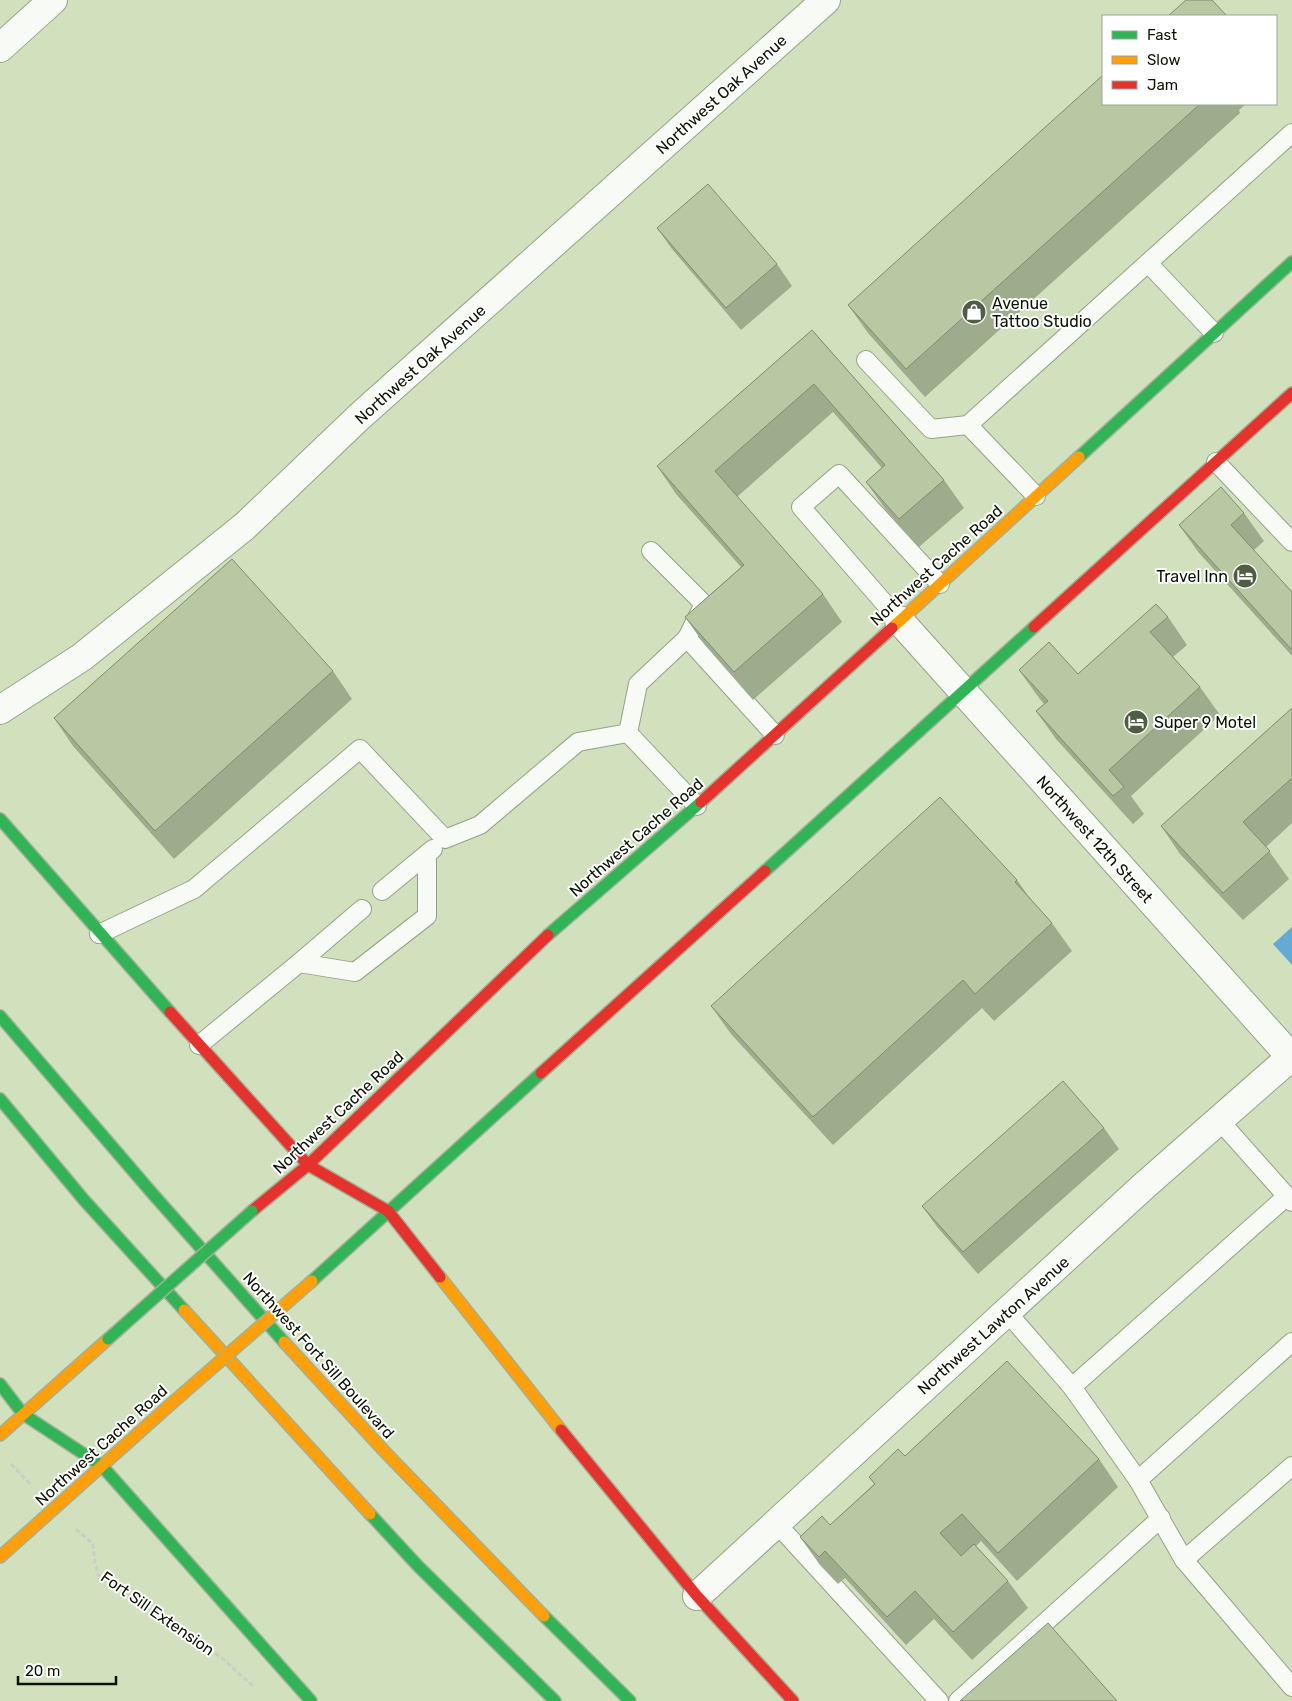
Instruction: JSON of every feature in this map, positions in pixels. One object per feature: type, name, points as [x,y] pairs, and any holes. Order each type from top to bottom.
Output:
[{"type":"main road","name":"Northwest Cache Road","points":[[0,1435],[252,1211],[308,1165],[525,956],[697,806],[1292,262]]},
{"type":"main road","name":"Northwest Cache Road","points":[[0,1557],[171,1404],[312,1282],[388,1211],[1291,395]]},
{"type":"main road","points":[[0,819],[99,934],[308,1165],[388,1211],[571,1443],[697,1596],[793,1701]]},
{"type":"main road","name":"Northwest Fort Sill Boulevard","points":[[0,1016],[121,1158],[305,1367],[455,1526],[630,1701]]},
{"type":"main road","points":[[0,1098],[84,1200],[266,1401],[418,1566],[554,1701]]},
{"type":"main road","points":[[0,1384],[23,1414],[102,1466],[311,1701]]},
{"type":"street","points":[[0,48],[53,0]]},
{"type":"street","name":"Northwest Oak Avenue","points":[[0,710],[82,657],[245,526],[360,417],[826,0]]},
{"type":"street","name":"Northwest 12th Street","points":[[899,620],[1292,1057]]},
{"type":"street","name":"Northwest Lawton Avenue","points":[[697,1596],[1007,1312],[1219,1120],[1292,1057]]},
{"type":"lane","points":[[866,360],[931,428],[968,425],[1149,264],[1292,133]]},
{"type":"lane","points":[[1149,264],[1214,333]]},
{"type":"lane","points":[[968,425],[1036,496]]},
{"type":"lane","points":[[1216,462],[1292,542]]},
{"type":"lane","points":[[899,620],[801,506],[839,474],[940,584]]},
{"type":"lane","points":[[628,733],[638,684],[687,638],[704,604],[651,551]]},
{"type":"lane","points":[[687,638],[775,735]]},
{"type":"lane","points":[[382,891],[445,839],[480,826],[578,742],[628,733]]},
{"type":"lane","points":[[628,733],[697,806]]},
{"type":"lane","points":[[99,934],[194,889],[360,749],[445,839]]},
{"type":"lane","points":[[299,963],[355,972],[427,916],[427,854]]},
{"type":"lane","points":[[199,1045],[362,909]]},
{"type":"lane","points":[[1072,1387],[1290,1199],[1219,1120]]},
{"type":"lane","points":[[1007,1312],[1072,1387],[1138,1480],[1184,1560],[1292,1687]]},
{"type":"lane","points":[[1138,1480],[1292,1342]]},
{"type":"lane","points":[[1184,1560],[1292,1466]]},
{"type":"lane","points":[[958,1701],[1161,1518]]},
{"type":"lane","points":[[776,1523],[939,1701]]},
{"type":"path","name":"Fort Sill Extension","points":[[7,1459],[53,1509],[93,1544],[94,1563],[98,1575],[222,1658],[256,1689]]},
{"type":"water","points":[[1292,927],[1292,965],[1273,944]]},
{"type":"building","points":[[1186,0],[1212,0],[1226,15],[1169,15]]},
{"type":"building","points":[[1102,76],[1102,105],[1199,105],[906,369],[848,305]]},
{"type":"building","points":[[708,184],[777,264],[726,308],[657,228]]},
{"type":"building","points":[[812,330],[944,480],[899,519],[866,482],[885,465],[814,384],[715,471],[823,594],[734,672],[685,617],[744,565],[657,466]]},
{"type":"building","name":"Travel Inn","points":[[1221,487],[1244,513],[1231,525],[1292,592],[1292,650],[1179,525]]},
{"type":"building","points":[[232,559],[333,671],[155,831],[54,718]]},
{"type":"building","name":"Super 9 Motel","points":[[1156,604],[1168,617],[1150,632],[1200,687],[1109,770],[1124,787],[1113,796],[1036,711],[1048,701],[1019,670],[1049,642],[1078,674]]},
{"type":"building","points":[[1292,708],[1292,778],[1243,822],[1270,851],[1223,893],[1161,826]]},
{"type":"building","points":[[940,797],[1017,880],[1015,882],[1052,923],[975,994],[963,980],[813,1117],[711,1006]]},
{"type":"building","points":[[1063,1081],[1104,1128],[963,1252],[922,1206]]},
{"type":"building","points":[[1007,1361],[1099,1459],[998,1553],[962,1514],[940,1533],[961,1556],[974,1544],[1008,1581],[953,1632],[915,1591],[887,1617],[825,1551],[819,1557],[800,1537],[822,1516],[830,1525],[875,1484],[869,1477],[898,1449],[905,1456]]},
{"type":"building","points":[[1048,1623],[1117,1701],[960,1701]]},
{"type":"traffic: fast","points":[[1079,457],[1292,262]]},
{"type":"traffic: fast","points":[[765,871],[1034,627]]},
{"type":"traffic: fast","points":[[548,935],[701,802]]},
{"type":"traffic: fast","points":[[0,819],[170,1012]]},
{"type":"traffic: fast","points":[[0,1016],[152,1193],[284,1342]]},
{"type":"traffic: fast","points":[[312,1281],[541,1073]]},
{"type":"traffic: fast","points":[[0,1099],[84,1200],[184,1310]]},
{"type":"traffic: fast","points":[[108,1339],[252,1211]]},
{"type":"traffic: fast","points":[[0,1384],[23,1414],[102,1466],[311,1701]]},
{"type":"traffic: fast","points":[[370,1514],[418,1566],[555,1701]]},
{"type":"traffic: fast","points":[[544,1616],[630,1701]]},
{"type":"traffic: slow","points":[[892,628],[1079,457]]},
{"type":"traffic: slow","points":[[440,1277],[561,1430]]},
{"type":"traffic: slow","points":[[171,1404],[312,1281]]},
{"type":"traffic: slow","points":[[184,1310],[370,1514]]},
{"type":"traffic: slow","points":[[0,1435],[108,1339]]},
{"type":"traffic: slow","points":[[284,1342],[385,1452],[544,1616]]},
{"type":"traffic: slow","points":[[0,1557],[171,1404]]},
{"type":"traffic: jam","points":[[1034,627],[1292,393]]},
{"type":"traffic: jam","points":[[701,802],[892,628]]},
{"type":"traffic: jam","points":[[541,1073],[765,871]]},
{"type":"traffic: jam","points":[[252,1211],[308,1165],[548,935]]},
{"type":"traffic: jam","points":[[170,1012],[308,1165],[388,1211],[440,1277]]},
{"type":"traffic: jam","points":[[561,1430],[697,1596],[793,1701]]},
{"type":"place","name":"Avenue Tattoo Studio","points":[[974,312]]},
{"type":"place","name":"Travel Inn","points":[[1245,576]]},
{"type":"place","name":"Super 9 Motel","points":[[1136,722]]}]
